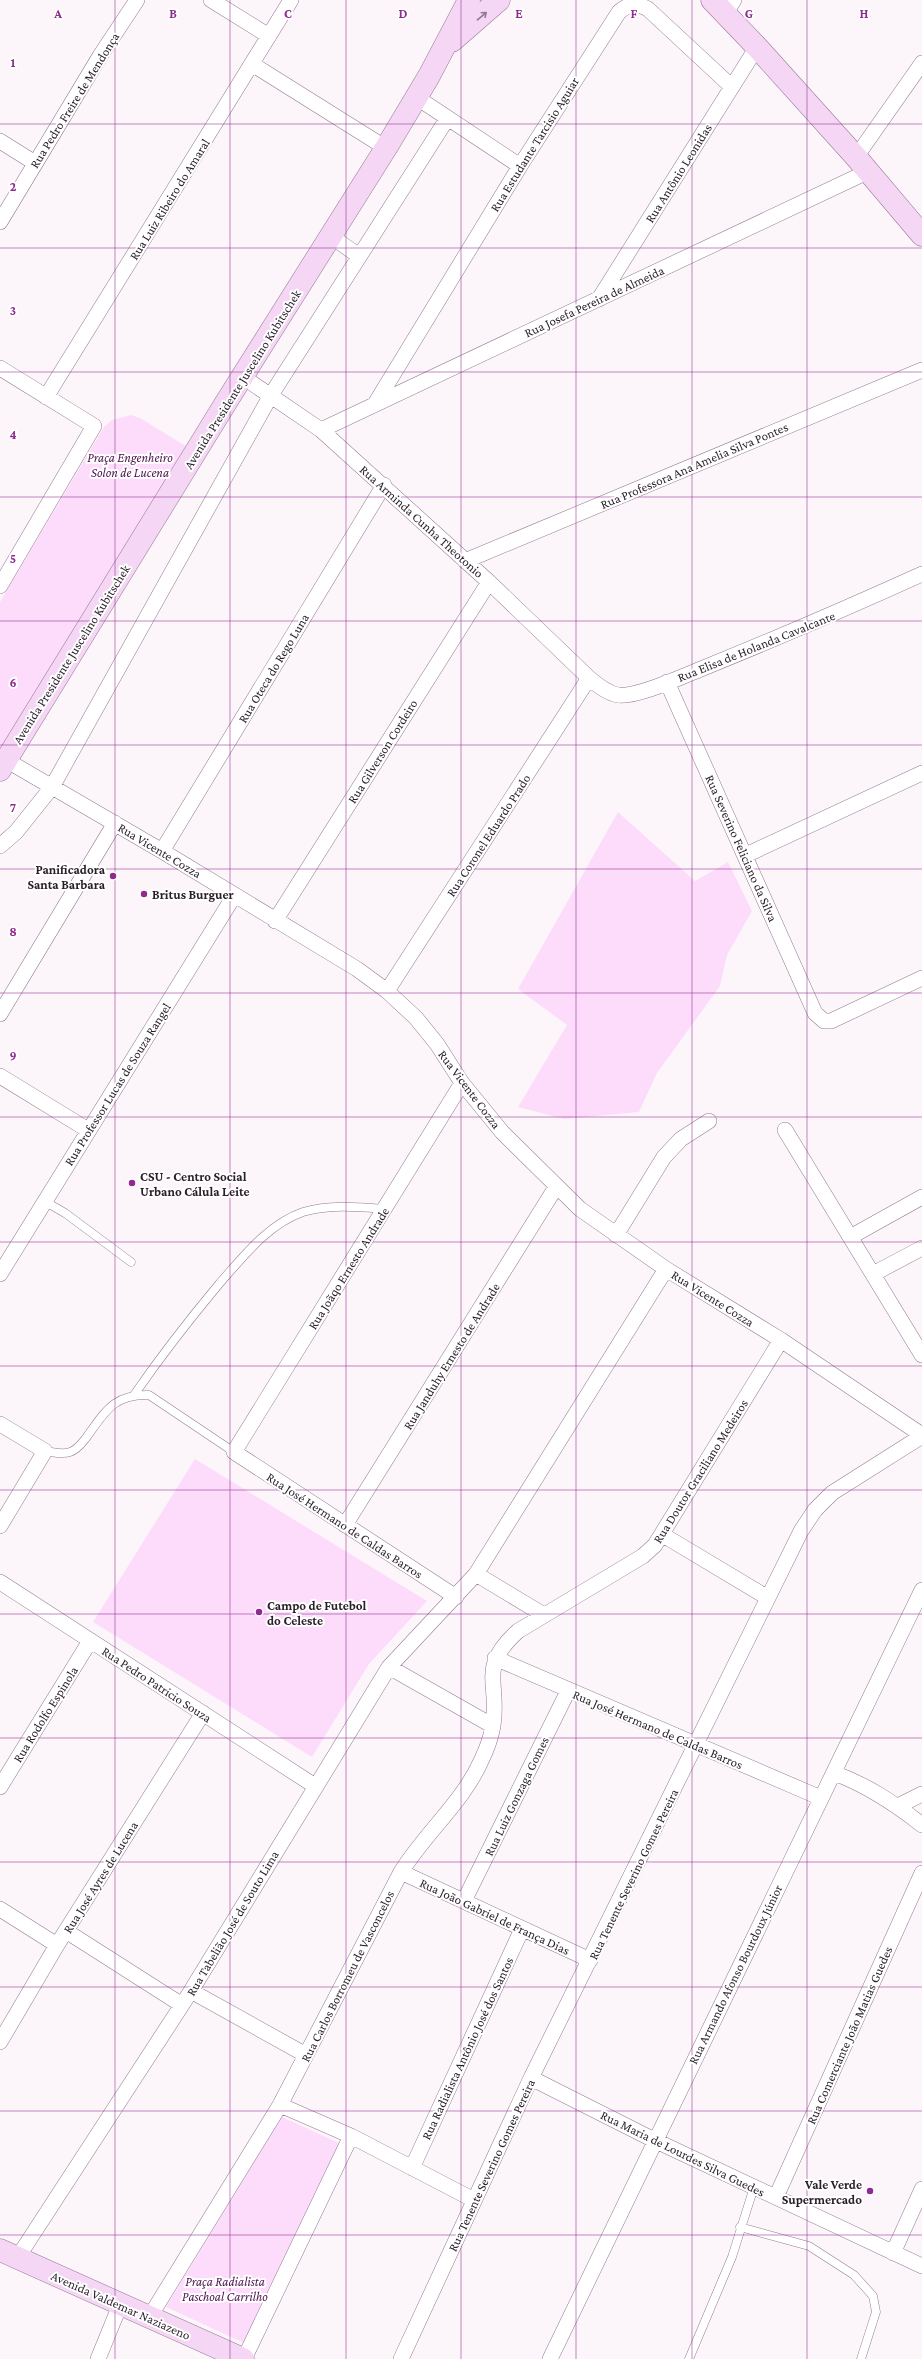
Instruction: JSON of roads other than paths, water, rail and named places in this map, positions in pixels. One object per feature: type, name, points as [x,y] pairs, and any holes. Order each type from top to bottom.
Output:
[{"type":"main road","name":"Avenida Presidente Juscelino Kubitschek","points":[[3,765],[243,377],[332,237],[416,97],[469,0]]},
{"type":"main road","points":[[443,48],[499,0]]},
{"type":"main road","points":[[724,5],[757,46],[862,164],[922,235]]},
{"type":"main road","name":"Avenida Valdemar Naziazeno","points":[[9,2254],[243,2359]]},
{"type":"street","name":"Rua Pedro Freire de Mendonça","points":[[0,222],[137,0]]},
{"type":"street","points":[[211,0],[269,36]]},
{"type":"street","name":"Rua Luiz Ribeiro do Amaral","points":[[46,397],[291,0]]},
{"type":"street","name":"Rua Estudante Tarcisio Aguiar","points":[[375,404],[520,166],[618,12],[629,4],[638,4],[648,9],[732,87]]},
{"type":"street","name":"Rua Antônio Leonidas","points":[[599,299],[757,46]]},
{"type":"street","points":[[862,164],[922,63]]},
{"type":"street","points":[[252,64],[386,148]]},
{"type":"street","points":[[416,97],[520,166]]},
{"type":"street","points":[[0,846],[16,832],[52,787],[271,395],[448,119]]},
{"type":"street","points":[[0,141],[35,163]]},
{"type":"street","name":"Rua Josefa Pereira de Almeida","points":[[321,430],[599,299],[862,164]]},
{"type":"street","points":[[332,237],[359,256]]},
{"type":"street","points":[[0,368],[94,426],[0,586]]},
{"type":"street","name":"Rua Professora Ana Amelia Silva Pontes","points":[[465,561],[922,370]]},
{"type":"street","name":"Rua Arminda Cunha Theotonio","points":[[243,377],[321,430],[384,485],[489,582],[589,678]]},
{"type":"street","name":"Rua Oteca do Rego Luna","points":[[162,851],[384,485]]},
{"type":"street","name":"Rua Elisa de Holanda Cavalcante","points":[[589,678],[605,690],[618,695],[634,693],[667,682],[803,628],[922,574]]},
{"type":"street","name":"Rua Gilverson Cordeiro","points":[[275,921],[489,582]]},
{"type":"street","name":"Rua Coronel Eduardo Prado","points":[[387,991],[589,678]]},
{"type":"street","name":"Rua Severino Feliciano da Silva","points":[[667,682],[746,855],[815,1013],[824,1021],[831,1021],[922,978]]},
{"type":"street","name":"Rua Vicente Cozza","points":[[3,765],[52,787],[115,823],[275,921],[357,969],[387,991],[416,1018],[437,1044],[462,1083],[502,1132],[556,1187],[580,1209],[666,1269],[781,1340],[922,1436]]},
{"type":"street","points":[[746,855],[922,773]]},
{"type":"street","points":[[0,1014],[115,823]]},
{"type":"street","name":"Rua Professor Lucas de Souza Rangel","points":[[0,1274],[234,896]]},
{"type":"street","points":[[0,1076],[88,1130]]},
{"type":"street","name":"Rua Joãqo Ernesto Andrade","points":[[234,1452],[462,1083]]},
{"type":"street","points":[[616,1235],[664,1157],[681,1139],[709,1121]]},
{"type":"street","points":[[786,1130],[852,1236],[922,1355]]},
{"type":"street","name":"Rua Janduhy Ernesto de Andrade","points":[[345,1525],[556,1187]]},
{"type":"street","points":[[852,1236],[922,1197]]},
{"type":"street","points":[[873,1274],[922,1248]]},
{"type":"street","points":[[456,1597],[476,1574],[666,1269]]},
{"type":"street","name":"Rua Doutor Graciliano Medeiros","points":[[518,1631],[643,1556],[663,1535],[781,1340]]},
{"type":"street","points":[[0,1424],[45,1451],[0,1526]]},
{"type":"street","name":"Rua Tenente Severino Gomes Pereira","points":[[401,2359],[531,2078],[801,1531],[815,1510],[832,1493],[922,1436]]},
{"type":"street","name":"Rua José Hermano de Caldas Barros","points":[[234,1452],[456,1597]]},
{"type":"street","points":[[663,1535],[768,1598]]},
{"type":"street","points":[[476,1574],[544,1615]]},
{"type":"street","name":"Rua Pedro Patricio Souza","points":[[0,1582],[315,1786]]},
{"type":"street","name":"Rua Armando Afonso Bourdoux Júnior","points":[[550,2359],[654,2140],[922,1590]]},
{"type":"street","name":"Rua Tabelião José de Souto Lima","points":[[9,2254],[182,2005],[389,1667],[456,1597]]},
{"type":"street","name":"Rua Carlos Borromeu de Vasconcelos","points":[[149,2318],[280,2105],[401,1872],[414,1851],[466,1787],[481,1761],[493,1726],[491,1674],[495,1658],[504,1644],[518,1631]]},
{"type":"street","name":"Rua Rodolfo Espinola","points":[[0,1787],[90,1640]]},
{"type":"street","name":"Rua José Hermano de Caldas Barros","points":[[495,1658],[696,1746],[821,1798]]},
{"type":"street","points":[[389,1667],[493,1726]]},
{"type":"street","name":"Rua Luiz Gonzaga Gomes","points":[[464,1900],[568,1691]]},
{"type":"street","name":"Rua José Ayres de Lucena","points":[[0,2042],[66,1931],[203,1713]]},
{"type":"street","points":[[834,1773],[856,1782],[898,1806],[922,1825]]},
{"type":"street","points":[[898,1806],[922,1794]]},
{"type":"street","name":"Rua João Gabriel de França Dias","points":[[401,1872],[464,1900],[522,1929],[590,1960]]},
{"type":"street","name":"Rua Comerciante João Matias Guedes","points":[[776,2197],[922,1873]]},
{"type":"street","points":[[0,1909],[58,1945]]},
{"type":"street","name":"Rua Radialista Antônio José dos Santos","points":[[412,2168],[522,1929]]},
{"type":"street","points":[[66,1931],[182,2005]]},
{"type":"street","points":[[191,1991],[306,2055]]},
{"type":"street","name":"Rua Maria de Lourdes Silva Guedes","points":[[531,2078],[654,2140],[922,2266]]},
{"type":"street","points":[[280,2105],[352,2136],[474,2200]]},
{"type":"street","points":[[243,2359],[352,2136]]},
{"type":"street","points":[[893,2253],[922,2189]]},
{"type":"street","points":[[98,2359],[120,2305]]},
{"type":"lane","points":[[44,1201],[65,1213],[131,1262]]},
{"type":"lane","points":[[134,1395],[179,1331],[245,1254],[275,1226],[304,1212],[330,1208],[385,1209]]},
{"type":"lane","points":[[45,1451],[71,1452],[79,1446],[109,1407],[120,1399],[134,1395],[148,1395],[234,1452]]},
{"type":"lane","points":[[689,2359],[732,2257],[740,2227],[754,2187]]},
{"type":"lane","points":[[740,2227],[808,2246],[854,2275],[873,2296],[876,2312],[860,2359]]},
{"type":"place","name":"Panificadora Santa Barbara","points":[[113,876]]},
{"type":"place","name":"Britus Burguer","points":[[144,894]]},
{"type":"place","name":"CSU - Centro Social Urbano Cálula Leite","points":[[132,1183]]},
{"type":"place","name":"Campo de Futebol do Celeste","points":[[259,1612]]},
{"type":"place","name":"Vale Verde Supermercado","points":[[870,2191]]},
{"type":"park label","name":"Praça Engenheiro Solon de Lucena","points":[[130,464]]},
{"type":"park label","name":"Praça Radialista Paschoal Carrilho","points":[[225,2288]]}]
